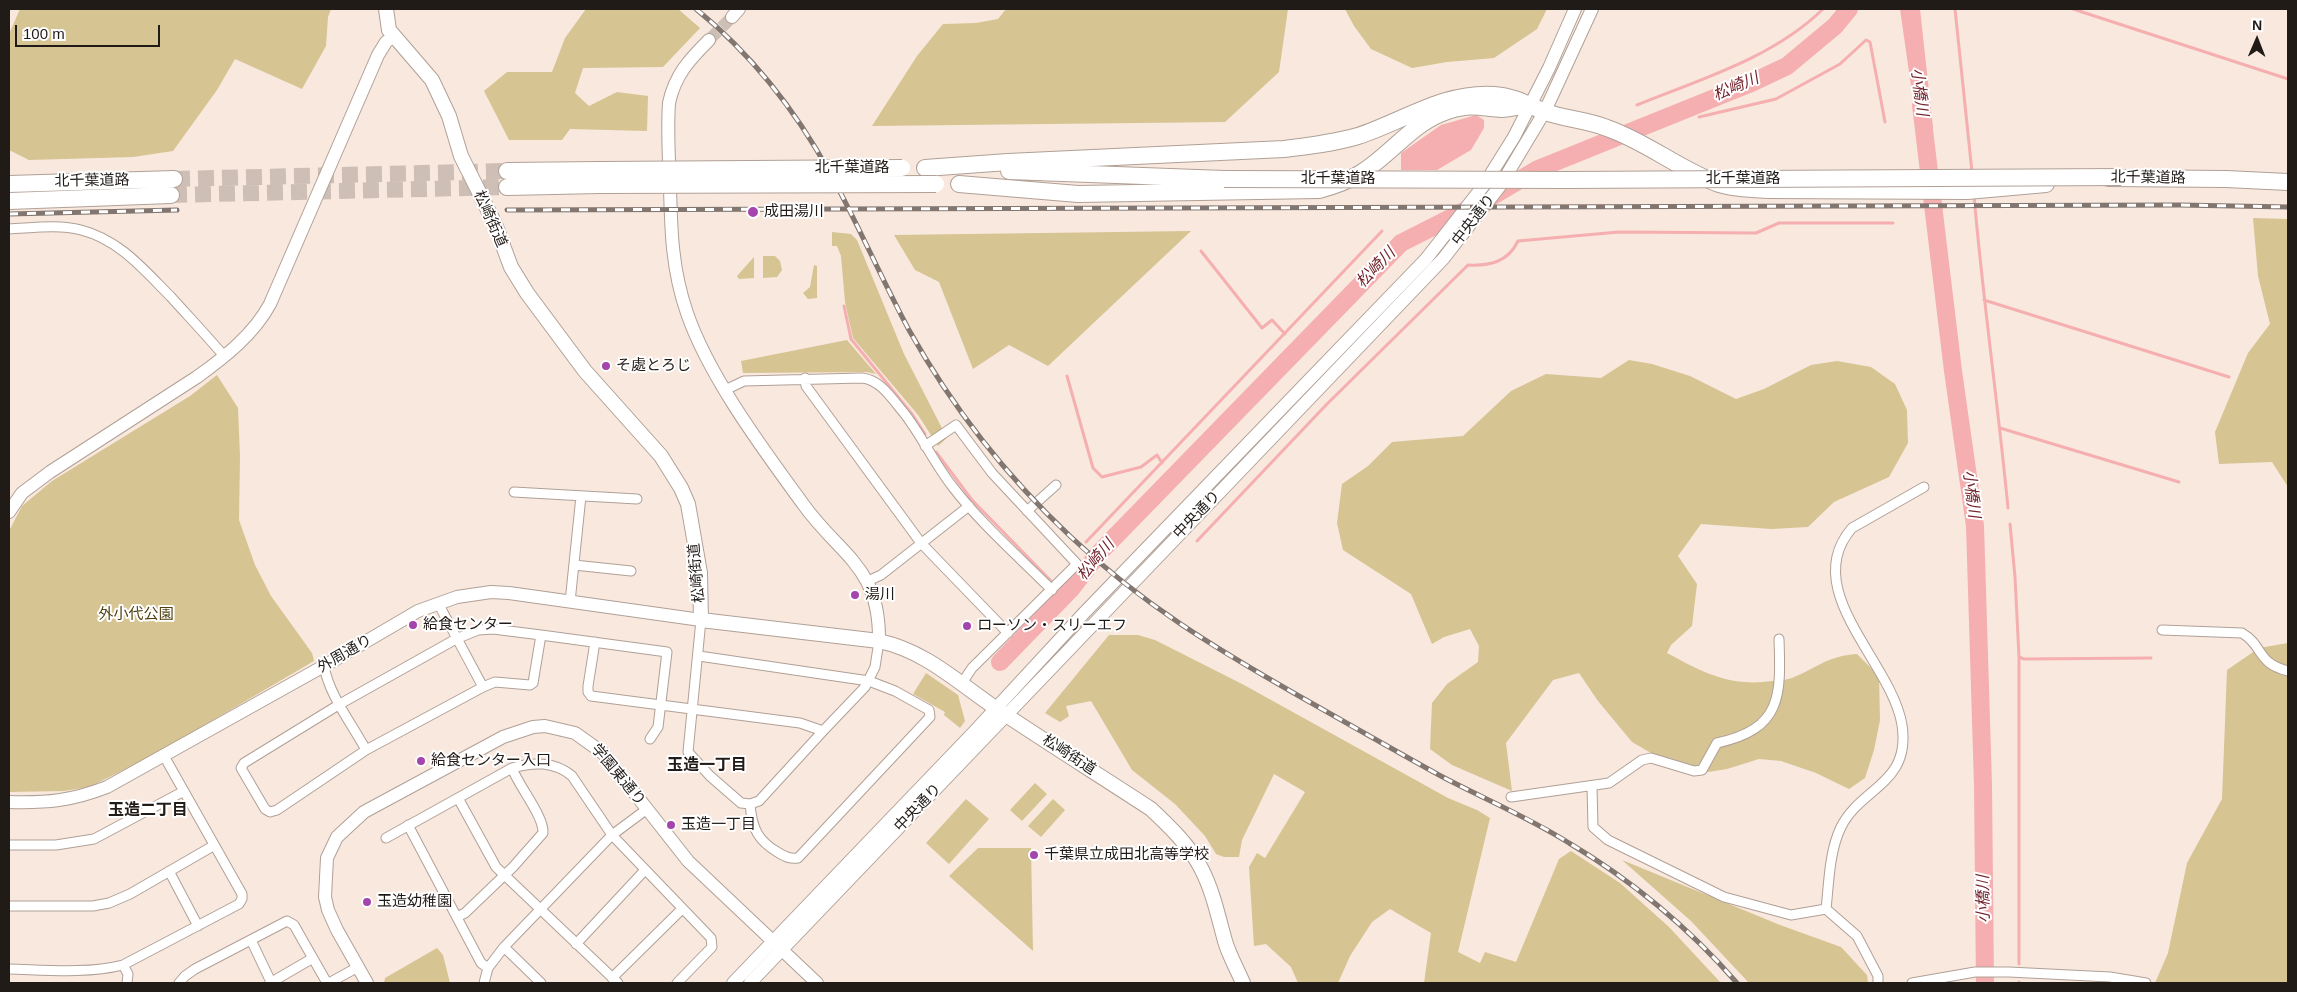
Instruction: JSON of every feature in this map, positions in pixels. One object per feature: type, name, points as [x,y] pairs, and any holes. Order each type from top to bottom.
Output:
[{"type":"highway","points":[[925,168],[1220,152],[1320,144],[1358,136],[1404,119],[1435,103],[1463,96],[1494,95],[1519,99],[1538,108],[1566,117],[1607,127],[1637,141],[1686,170],[1721,185],[1747,189],[1967,191],[2121,177]]},
{"type":"highway","points":[[959,184],[1078,194],[1222,185],[1319,190],[1339,184],[1362,173],[1415,130],[1440,114],[1467,106],[1488,106],[1503,109],[1538,108]]},
{"type":"highway","name":"北千葉道路","points":[[508,179],[925,168],[1197,178],[1222,185],[1565,180],[2121,177],[2288,182]]},
{"type":"highway","name":"北千葉道路","points":[[600,178],[959,184],[1146,182],[1197,178]]},
{"type":"highway","name":"北千葉道路","points":[[9,184],[173,188],[9,201]]},
{"type":"main road","name":"松崎街道","points":[[386,9],[386,23],[394,36],[412,54],[432,80],[449,116],[461,156],[495,224],[510,267],[527,294],[585,371],[661,456],[681,488],[688,504],[700,573],[701,620],[879,641],[898,645],[915,652],[941,667],[995,707],[1152,809],[1181,839],[1206,877],[1217,908],[1226,943],[1243,983]]},
{"type":"street","name":"中央通り","points":[[1538,108],[1575,9]]},
{"type":"street","name":"中央通り","points":[[733,983],[776,946],[1008,715],[1456,243],[1500,186],[1520,140],[1592,9]]},
{"type":"street","points":[[9,512],[22,493],[50,472],[197,377],[224,356],[258,325],[270,304],[378,56],[386,42],[394,36]]},
{"type":"street","points":[[701,620],[699,656],[691,709],[688,752],[710,776],[741,803],[750,804],[759,801],[823,731],[853,702],[869,681],[875,667],[879,641],[878,608],[868,581],[859,567],[808,511],[777,469],[726,390],[687,313],[675,270],[671,241],[669,103],[673,85],[682,69],[709,40]]},
{"type":"street","name":"中央通り","points":[[750,983],[776,946],[995,707],[1426,259],[1520,140]]},
{"type":"street","points":[[9,229],[64,227],[80,230],[111,242],[135,260],[207,335],[224,356]]},
{"type":"street","points":[[726,390],[744,381],[805,378],[870,379],[878,383],[904,413],[938,468],[969,506],[1052,590]]},
{"type":"street","points":[[805,378],[806,386],[920,543],[1008,633]]},
{"type":"street","points":[[926,446],[956,426],[992,473],[1077,564],[972,668],[962,683]]},
{"type":"street","points":[[1027,511],[1056,485]]},
{"type":"street","points":[[1826,909],[1836,841],[1841,827],[1850,813],[1887,781],[1897,765],[1903,737],[1902,725],[1892,696],[1875,661],[1848,619],[1840,599],[1836,581],[1836,562],[1844,539],[1852,528],[1924,487]]},
{"type":"street","points":[[514,492],[637,499]]},
{"type":"street","points":[[570,602],[581,496]]},
{"type":"street","points":[[868,581],[881,575],[969,506]]},
{"type":"street","points":[[574,565],[631,571]]},
{"type":"street","name":"外周通り","points":[[9,802],[44,803],[79,798],[107,786],[324,666],[418,611],[457,597],[491,592],[509,593],[701,620]]},
{"type":"street","points":[[438,603],[483,687]]},
{"type":"street","points":[[541,634],[533,683],[530,685],[495,682],[483,687],[366,750],[277,810],[270,812],[265,809],[241,768],[244,763],[340,704],[456,639],[478,630],[493,629],[541,634],[667,652],[658,727],[650,739]]},
{"type":"street","points":[[2162,630],[2242,633],[2250,637],[2265,661],[2288,671]]},
{"type":"street","points":[[1511,797],[1592,787],[1609,783],[1642,760],[1651,758],[1694,771],[1702,770],[1717,742],[1750,731],[1762,723],[1773,710],[1779,695],[1779,639]]},
{"type":"street","points":[[596,642],[588,686],[588,692],[591,696],[800,722],[823,731]]},
{"type":"street","points":[[699,656],[869,681],[910,698],[929,710],[930,717],[798,858],[787,858],[764,844],[759,838],[751,816],[750,804]]},
{"type":"street","points":[[324,666],[326,675],[340,704],[366,750]]},
{"type":"street","name":"学園東通り","points":[[358,967],[328,910],[324,885],[329,852],[337,836],[364,812],[503,737],[533,727],[556,727],[575,733],[590,741],[603,753],[688,861],[817,983]]},
{"type":"street","points":[[9,969],[54,970],[110,968],[123,965],[239,904],[242,899],[164,756]]},
{"type":"street","points":[[386,838],[512,768],[530,762],[564,769],[572,776],[612,835],[711,938],[712,947],[677,983]]},
{"type":"street","points":[[457,917],[465,913],[505,875],[543,833],[543,827],[512,768]]},
{"type":"street","points":[[1592,787],[1593,827],[1608,840],[1724,897],[1791,915],[1826,909]]},
{"type":"street","points":[[9,845],[56,845],[94,839],[105,835],[184,791]]},
{"type":"street","points":[[458,798],[496,866],[539,910],[615,981],[682,909]]},
{"type":"street","points":[[484,983],[488,968],[504,947],[612,835],[647,809]]},
{"type":"street","points":[[408,825],[481,963],[488,968]]},
{"type":"street","points":[[9,906],[93,906],[109,903],[130,894],[213,846]]},
{"type":"street","points":[[576,944],[645,870]]},
{"type":"street","points":[[169,871],[198,926]]},
{"type":"street","points":[[1826,909],[1857,936],[1878,976],[1878,983]]},
{"type":"street","points":[[180,983],[185,976],[195,969],[288,921],[294,925],[328,983],[358,967],[367,983]]},
{"type":"street","points":[[251,940],[270,983],[313,958]]},
{"type":"street","points":[[504,947],[540,983]]},
{"type":"street","points":[[123,965],[128,974],[127,983]]},
{"type":"street","points":[[1912,983],[1975,972],[2110,977],[2146,983]]},
{"type":"green space","points":[[20,9],[331,9],[328,17],[326,46],[302,89],[235,59],[217,90],[173,151],[133,157],[29,160],[9,150],[9,34]]},
{"type":"green space","points":[[586,9],[678,9],[700,28],[663,67],[583,68],[575,93],[589,106],[617,92],[648,96],[647,131],[570,129],[562,140],[509,140],[484,91],[507,72],[552,72],[565,38]]},
{"type":"green space","points":[[1006,9],[1288,9],[1279,72],[1225,122],[872,126],[917,56],[943,24],[976,23],[998,19]]},
{"type":"green space","points":[[1345,9],[1547,9],[1537,29],[1494,58],[1447,62],[1412,68],[1371,49],[1354,26]]},
{"type":"green space","points":[[2253,218],[2288,219],[2288,487],[2272,462],[2219,464],[2215,432],[2248,353],[2270,324],[2258,276]]},
{"type":"green space","points":[[1191,231],[1048,366],[1009,345],[973,369],[939,282],[915,270],[894,235]]},
{"type":"green space","points":[[832,232],[851,234],[857,240],[904,354],[947,438],[938,446],[918,415],[853,338],[845,302],[841,256],[837,246],[832,246]]},
{"type":"green space","points":[[763,256],[775,256],[780,261],[782,270],[777,277],[763,278]]},
{"type":"green space","points":[[754,257],[754,278],[739,279],[737,276]]},
{"type":"green space","points":[[814,265],[817,266],[817,298],[808,299],[803,293],[810,287]]},
{"type":"green space","points":[[847,340],[876,374],[867,372],[743,373],[741,361]]},
{"type":"green space","points":[[1629,360],[1652,364],[1690,376],[1736,399],[1764,389],[1811,365],[1837,361],[1871,367],[1895,384],[1907,410],[1908,443],[1889,477],[1834,502],[1808,527],[1771,529],[1701,524],[1678,556],[1697,584],[1692,626],[1671,645],[1667,653],[1693,667],[1718,677],[1744,682],[1790,679],[1838,657],[1857,654],[1879,676],[1880,720],[1874,750],[1865,778],[1849,789],[1816,773],[1781,761],[1759,759],[1727,769],[1689,775],[1632,742],[1598,701],[1579,673],[1553,680],[1506,743],[1512,791],[1452,765],[1430,749],[1432,703],[1447,684],[1478,662],[1479,646],[1470,629],[1444,637],[1432,644],[1411,594],[1343,550],[1337,523],[1342,484],[1368,466],[1392,442],[1463,436],[1511,391],[1546,374],[1601,378]]},
{"type":"green space","name":"外小代公園","points":[[217,375],[238,408],[240,456],[239,520],[255,565],[271,596],[312,653],[314,661],[150,757],[89,787],[64,791],[9,792],[9,531],[22,506],[52,481],[190,396]]},
{"type":"green space","points":[[1109,635],[1138,635],[1155,640],[1244,685],[1448,798],[1477,810],[1490,818],[1458,952],[1480,963],[1485,952],[1516,962],[1559,859],[1571,851],[1620,883],[1669,927],[1721,983],[1424,983],[1431,933],[1390,909],[1372,922],[1350,956],[1338,983],[1298,983],[1291,967],[1266,944],[1254,946],[1249,867],[1257,853],[1265,858],[1305,792],[1274,774],[1242,840],[1239,857],[1224,857],[1216,854],[1205,836],[1175,804],[1132,770],[1091,701],[1066,706],[1069,716],[1060,722],[1045,713]]},
{"type":"green space","points":[[2288,643],[2288,983],[2155,983],[2168,953],[2187,863],[2222,799],[2227,670],[2259,648]]},
{"type":"green space","points":[[926,673],[958,695],[965,721],[960,728],[944,715],[945,712],[913,694]]},
{"type":"green space","points":[[1035,783],[1047,794],[1022,821],[1010,810]]},
{"type":"green space","points":[[966,799],[989,819],[949,864],[926,843]]},
{"type":"green space","points":[[1053,799],[1065,810],[1041,837],[1028,826]]},
{"type":"green space","points":[[978,848],[1031,848],[1033,951],[949,876]]},
{"type":"green space","points":[[1622,860],[1780,925],[1841,947],[1867,975],[1868,983],[1749,983],[1691,921]]},
{"type":"green space","points":[[437,948],[443,955],[450,983],[384,983],[385,978]]},
{"type":"water","points":[[1900,9],[1920,9],[1933,128],[1917,128]]},
{"type":"water","points":[[1476,115],[1484,120],[1484,128],[1471,150],[1437,170],[1401,170],[1401,153],[1441,125]]},
{"type":"waterway","points":[[1637,105],[1735,66],[1759,54],[1782,41],[1823,9]]},
{"type":"waterway","name":"松崎川","points":[[1000,662],[1071,589],[1099,553],[1401,243],[1486,200],[1538,169],[1749,84],[1787,66],[1835,26],[1849,9]]},
{"type":"waterway","points":[[1955,9],[1972,172]]},
{"type":"waterway","points":[[2073,9],[2288,79]]},
{"type":"waterway","points":[[1699,117],[1776,99],[1840,64],[1866,40],[1870,42],[1885,122]]},
{"type":"waterway","name":"小橋川","points":[[1921,105],[1953,371],[1975,526],[1983,785],[1985,983]]},
{"type":"waterway","points":[[1974,196],[2008,508]]},
{"type":"waterway","points":[[1197,541],[1327,404],[1468,265],[1484,265],[1498,261],[1509,254],[1518,241],[1619,232],[1756,233],[1779,223],[1893,223]]},
{"type":"waterway","points":[[1086,542],[1382,231]]},
{"type":"waterway","points":[[1201,251],[1262,328],[1272,320],[1285,334]]},
{"type":"waterway","points":[[1984,300],[2229,377]]},
{"type":"waterway","points":[[844,306],[851,339],[912,414],[925,434]]},
{"type":"waterway","points":[[1067,376],[1093,468],[1102,477],[1141,467],[1157,455],[1162,463]]},
{"type":"waterway","points":[[2000,428],[2179,482]]},
{"type":"waterway","points":[[936,452],[972,500],[1051,581]]},
{"type":"waterway","points":[[2010,524],[2019,657],[2024,659],[2151,658]]},
{"type":"waterway","points":[[2019,657],[2019,964]]},
{"type":"tunnel","points":[[709,40],[732,17]]},
{"type":"tunnel","points":[[174,179],[507,171]]},
{"type":"tunnel","points":[[171,195],[507,187]]},
{"type":"railway","points":[[696,9],[735,44],[787,105],[830,173],[909,330],[943,386],[962,414],[1003,465],[1047,514],[1071,537],[1152,604],[1238,660],[1421,765],[1553,834],[1616,873],[1638,889],[1700,943],[1737,983]]},
{"type":"railway","points":[[507,210],[2179,205],[2288,207]]},
{"type":"railway","points":[[9,214],[177,210]]},
{"type":"place","name":"成田湯川","points":[[753,212]]},
{"type":"place","name":"そ處とろじ","points":[[606,366]]},
{"type":"place","name":"湯川","points":[[855,595]]},
{"type":"place","name":"給食センター","points":[[413,625]]},
{"type":"place","name":"ローソン・スリーエフ","points":[[967,626]]},
{"type":"place","name":"給食センター入口","points":[[421,761]]},
{"type":"place","name":"玉造一丁目","points":[[671,825]]},
{"type":"place","name":"千葉県立成田北高等学校","points":[[1034,855]]},
{"type":"place","name":"玉造幼稚園","points":[[367,902]]},
{"type":"district","name":"玉造一丁目","points":[[707,766]]},
{"type":"district","name":"玉造二丁目","points":[[148,811]]}]
